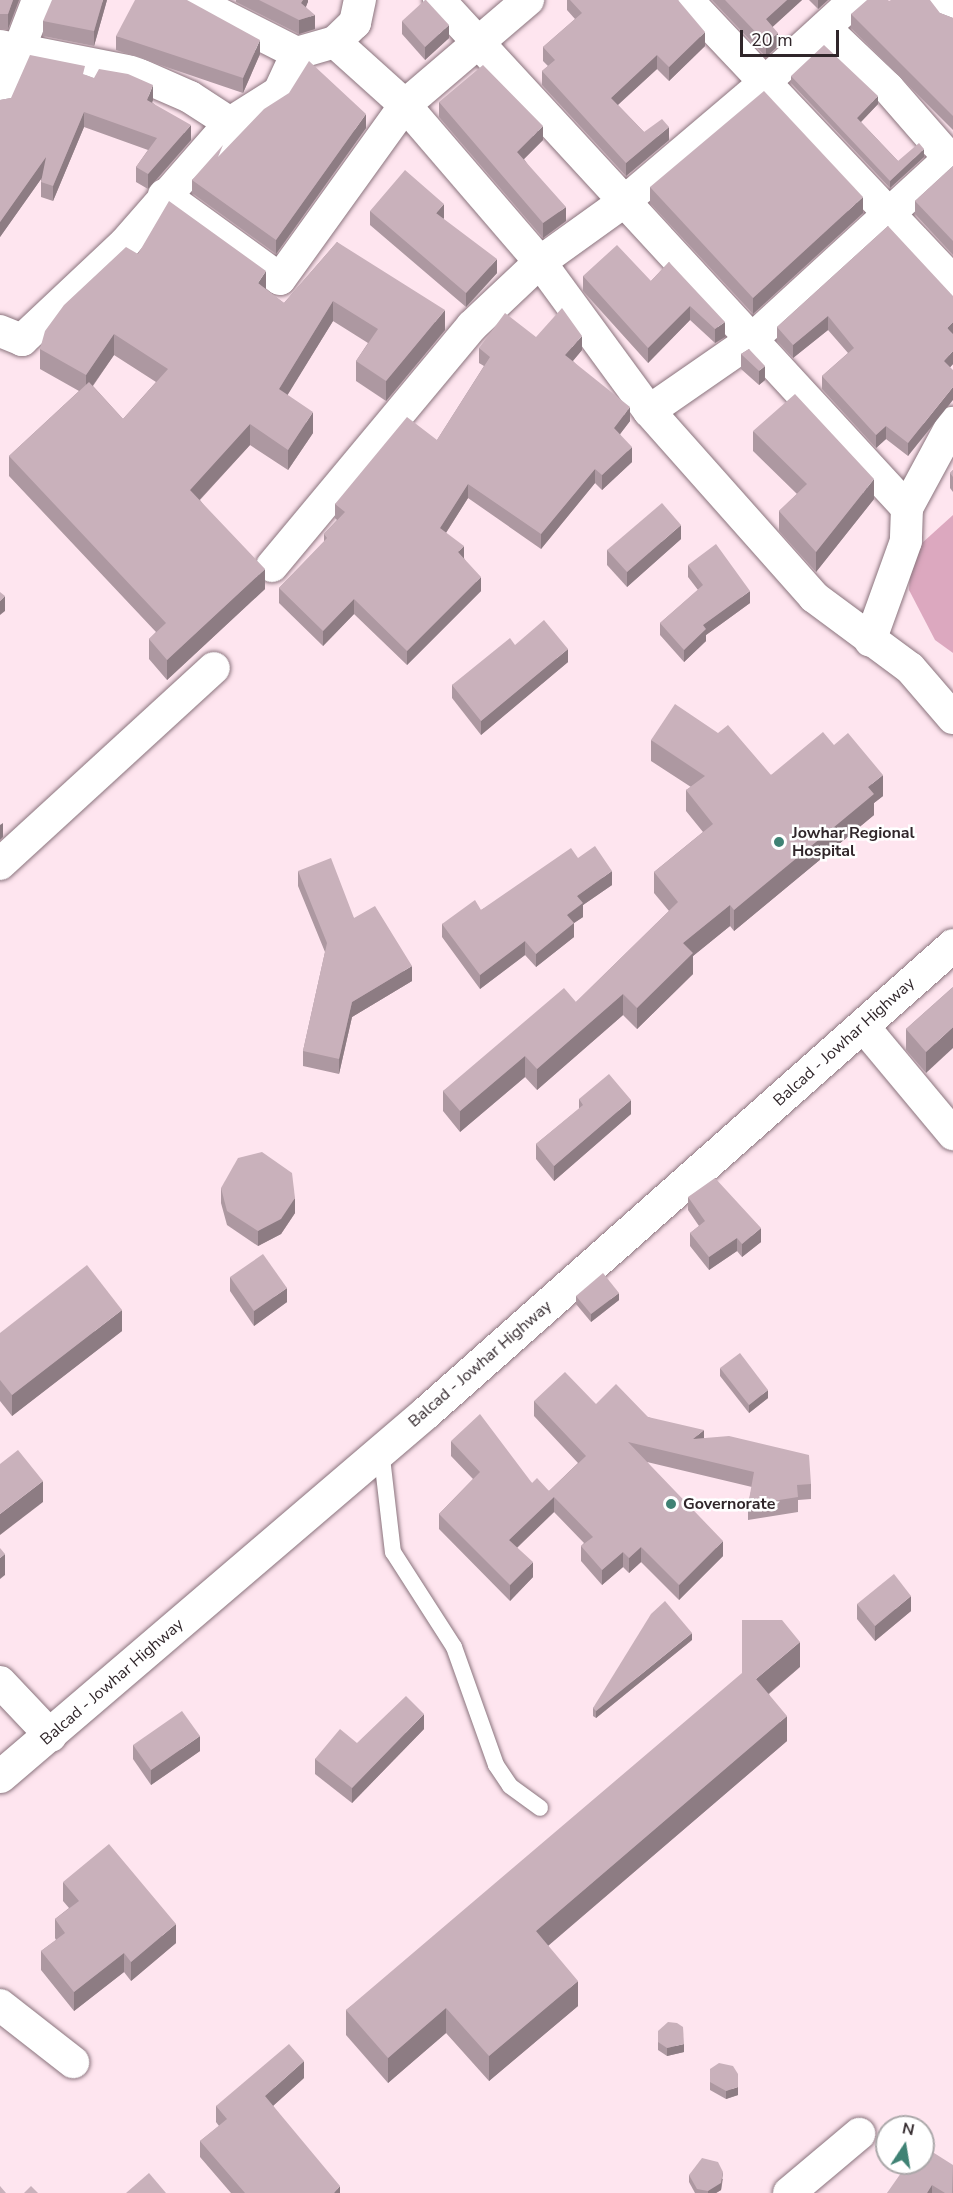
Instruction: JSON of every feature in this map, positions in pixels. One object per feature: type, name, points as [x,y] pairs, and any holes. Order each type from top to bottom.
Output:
[{"type":"main road","name":"Balcad - Jowhar Highway","points":[[0,1776],[51,1736],[953,945]]},
{"type":"street","points":[[0,99],[11,47],[38,0]]},
{"type":"street","points":[[192,0],[297,53],[335,42],[355,23],[360,0]]},
{"type":"street","points":[[439,0],[625,201],[750,341],[907,508]]},
{"type":"street","points":[[164,195],[280,279],[405,105],[476,40],[528,0]]},
{"type":"street","points":[[687,0],[953,281]]},
{"type":"street","points":[[272,566],[472,326],[540,262],[625,201],[764,83],[855,0]]},
{"type":"street","points":[[940,0],[953,15]]},
{"type":"street","points":[[649,411],[750,341],[951,157],[888,88],[825,28]]},
{"type":"street","points":[[335,42],[405,105],[540,262],[649,411],[814,597],[870,641],[910,668],[953,718]]},
{"type":"street","points":[[11,47],[133,72],[190,97],[230,123]]},
{"type":"street","points":[[0,331],[22,340],[125,243],[164,195],[230,123],[279,92],[297,53]]},
{"type":"street","points":[[870,641],[906,541],[907,508],[953,423]]},
{"type":"street","points":[[0,864],[214,668]]},
{"type":"street","points":[[863,1026],[953,1134]]},
{"type":"street","points":[[0,1682],[51,1736]]},
{"type":"street","points":[[0,2005],[73,2062]]},
{"type":"street","points":[[789,2193],[859,2134]]},
{"type":"lane","points":[[381,1448],[393,1552],[454,1647],[496,1765],[510,1786],[540,1808]]},
{"type":"shaded area","points":[[953,515],[953,653],[935,640],[909,590],[911,553]]},
{"type":"building","points":[[0,0],[13,0],[8,14],[0,14]]},
{"type":"building","points":[[52,0],[103,0],[94,31],[43,21]]},
{"type":"building","points":[[135,0],[187,0],[260,40],[243,78],[116,36]]},
{"type":"building","points":[[259,0],[303,0],[301,3],[315,15],[299,20]]},
{"type":"building","points":[[425,0],[449,25],[425,47],[402,21]]},
{"type":"building","points":[[570,0],[678,0],[705,32],[669,67],[657,55],[611,98],[644,132],[662,119],[669,127],[626,163],[542,71],[555,60],[543,47],[582,13]]},
{"type":"building","points":[[725,0],[787,0],[766,19],[778,33],[766,43]]},
{"type":"building","points":[[867,0],[930,0],[940,13],[953,18],[953,116],[851,14]]},
{"type":"building","points":[[824,45],[878,96],[857,118],[898,161],[919,143],[924,149],[890,181],[791,76]]},
{"type":"building","points":[[30,55],[85,66],[83,74],[94,78],[99,69],[128,74],[153,85],[147,100],[191,125],[148,174],[136,167],[157,138],[84,112],[53,186],[41,182],[46,157],[0,222],[0,100],[11,98]]},
{"type":"building","points":[[309,61],[366,114],[276,240],[192,180],[223,145],[218,157],[264,109],[289,93]]},
{"type":"building","points":[[483,65],[543,126],[517,152],[566,207],[543,223],[439,102]]},
{"type":"building","points":[[764,91],[863,197],[753,298],[650,187]]},
{"type":"building","points":[[953,166],[953,241],[915,201]]},
{"type":"building","points":[[405,170],[444,204],[436,213],[497,259],[466,293],[370,211]]},
{"type":"building","points":[[169,201],[266,271],[258,283],[284,303],[337,242],[445,310],[386,381],[356,361],[378,329],[333,301],[279,389],[313,412],[288,450],[250,424],[190,490],[265,569],[167,660],[149,639],[166,623],[9,456],[89,382],[123,419],[168,369],[114,334],[86,375],[40,349],[45,331],[64,305],[126,247],[138,254]]},
{"type":"building","points":[[888,226],[953,296],[953,322],[947,328],[953,334],[953,351],[944,361],[953,370],[953,387],[908,443],[886,426],[876,435],[822,376],[854,348],[828,316],[793,345],[777,327]]},
{"type":"building","points":[[617,245],[651,281],[669,262],[725,322],[715,329],[690,306],[648,348],[583,276]]},
{"type":"building","points":[[562,308],[582,336],[565,355],[630,407],[614,428],[632,447],[602,475],[595,469],[541,534],[468,484],[440,528],[464,546],[458,552],[481,577],[407,651],[354,599],[323,631],[279,588],[327,538],[324,534],[345,512],[335,504],[407,417],[437,440],[490,357],[479,348],[505,313],[536,337]]},
{"type":"building","points":[[749,349],[765,366],[759,371],[741,354]]},
{"type":"building","points":[[795,394],[874,479],[816,552],[779,511],[807,484],[753,431]]},
{"type":"building","points":[[662,503],[681,525],[627,572],[607,550]]},
{"type":"building","points":[[716,544],[750,591],[703,625],[706,629],[684,650],[660,623],[703,585],[688,565]]},
{"type":"building","points":[[544,620],[568,649],[481,721],[452,685],[510,638],[515,645]]},
{"type":"building","points":[[675,704],[718,733],[728,725],[771,775],[823,732],[834,745],[848,733],[883,775],[868,787],[874,794],[734,910],[730,905],[683,943],[693,953],[637,1008],[623,994],[537,1069],[525,1056],[460,1111],[443,1091],[564,988],[576,1002],[678,902],[654,872],[713,824],[686,790],[705,776],[651,740]]},
{"type":"building","points":[[595,846],[612,871],[577,896],[583,903],[567,915],[574,923],[536,954],[525,941],[480,975],[442,924],[475,900],[481,910],[571,848],[578,858]]},
{"type":"building","points":[[331,858],[354,918],[375,906],[412,966],[352,1002],[339,1059],[303,1051],[327,943],[298,871]]},
{"type":"building","points":[[953,987],[953,1027],[926,1052],[906,1029]]},
{"type":"building","points":[[609,1074],[631,1100],[554,1166],[536,1144],[583,1105],[579,1099]]},
{"type":"building","points":[[262,1152],[292,1173],[295,1198],[281,1219],[258,1231],[227,1211],[221,1188],[238,1158]]},
{"type":"building","points":[[715,1178],[761,1228],[742,1244],[737,1238],[709,1257],[690,1233],[705,1221],[688,1197]]},
{"type":"building","points":[[263,1254],[287,1288],[254,1311],[230,1277]]},
{"type":"building","points":[[87,1265],[122,1310],[12,1395],[0,1380],[0,1333]]},
{"type":"building","points":[[603,1273],[619,1293],[591,1314],[576,1296]]},
{"type":"building","points":[[740,1353],[768,1390],[749,1405],[720,1368]]},
{"type":"building","points":[[565,1372],[596,1404],[616,1384],[648,1417],[704,1430],[693,1439],[729,1436],[809,1455],[811,1484],[797,1485],[798,1497],[748,1505],[754,1472],[628,1442],[723,1541],[679,1585],[641,1547],[629,1558],[623,1552],[602,1570],[581,1546],[593,1537],[554,1497],[509,1540],[533,1562],[510,1585],[439,1514],[480,1472],[451,1441],[480,1414],[532,1483],[537,1478],[549,1491],[586,1456],[534,1401]]},
{"type":"building","points":[[18,1450],[43,1481],[0,1514],[0,1464]]},
{"type":"building","points":[[0,1548],[5,1554],[0,1558]]},
{"type":"building","points":[[894,1574],[911,1596],[875,1626],[857,1604]]},
{"type":"building","points":[[665,1601],[692,1633],[596,1711],[593,1708],[651,1614]]},
{"type":"building","points":[[742,1620],[782,1620],[800,1642],[756,1679],[787,1716],[536,1931],[578,1981],[489,2056],[446,2008],[388,2058],[346,2010],[742,1673]]},
{"type":"building","points":[[406,1696],[424,1714],[352,1788],[315,1759],[340,1729],[357,1743]]},
{"type":"building","points":[[182,1711],[200,1736],[151,1770],[133,1745]]},
{"type":"building","points":[[109,1844],[176,1924],[131,1962],[124,1953],[74,1992],[41,1951],[65,1933],[55,1919],[79,1901],[63,1882]]},
{"type":"building","points":[[668,2022],[677,2023],[683,2027],[684,2044],[667,2048],[658,2042],[658,2031]]},
{"type":"building","points":[[289,2044],[304,2061],[265,2096],[340,2186],[334,2193],[245,2193],[200,2141],[227,2119],[216,2106]]},
{"type":"building","points":[[719,2063],[733,2066],[738,2074],[738,2087],[726,2091],[710,2082],[710,2069]]},
{"type":"building","points":[[935,2154],[953,2165],[952,2193],[945,2193],[932,2185],[927,2193],[887,2193],[900,2175],[935,2175]]},
{"type":"building","points":[[702,2158],[718,2162],[723,2172],[721,2183],[708,2191],[697,2189],[689,2175]]},
{"type":"building","points":[[149,2173],[166,2193],[126,2193]]},
{"type":"building","points":[[31,2186],[38,2193],[24,2193]]},
{"type":"place","name":"Jowhar Regional Hospital","points":[[779,842]]},
{"type":"place","name":"Governorate","points":[[671,1504]]}]
